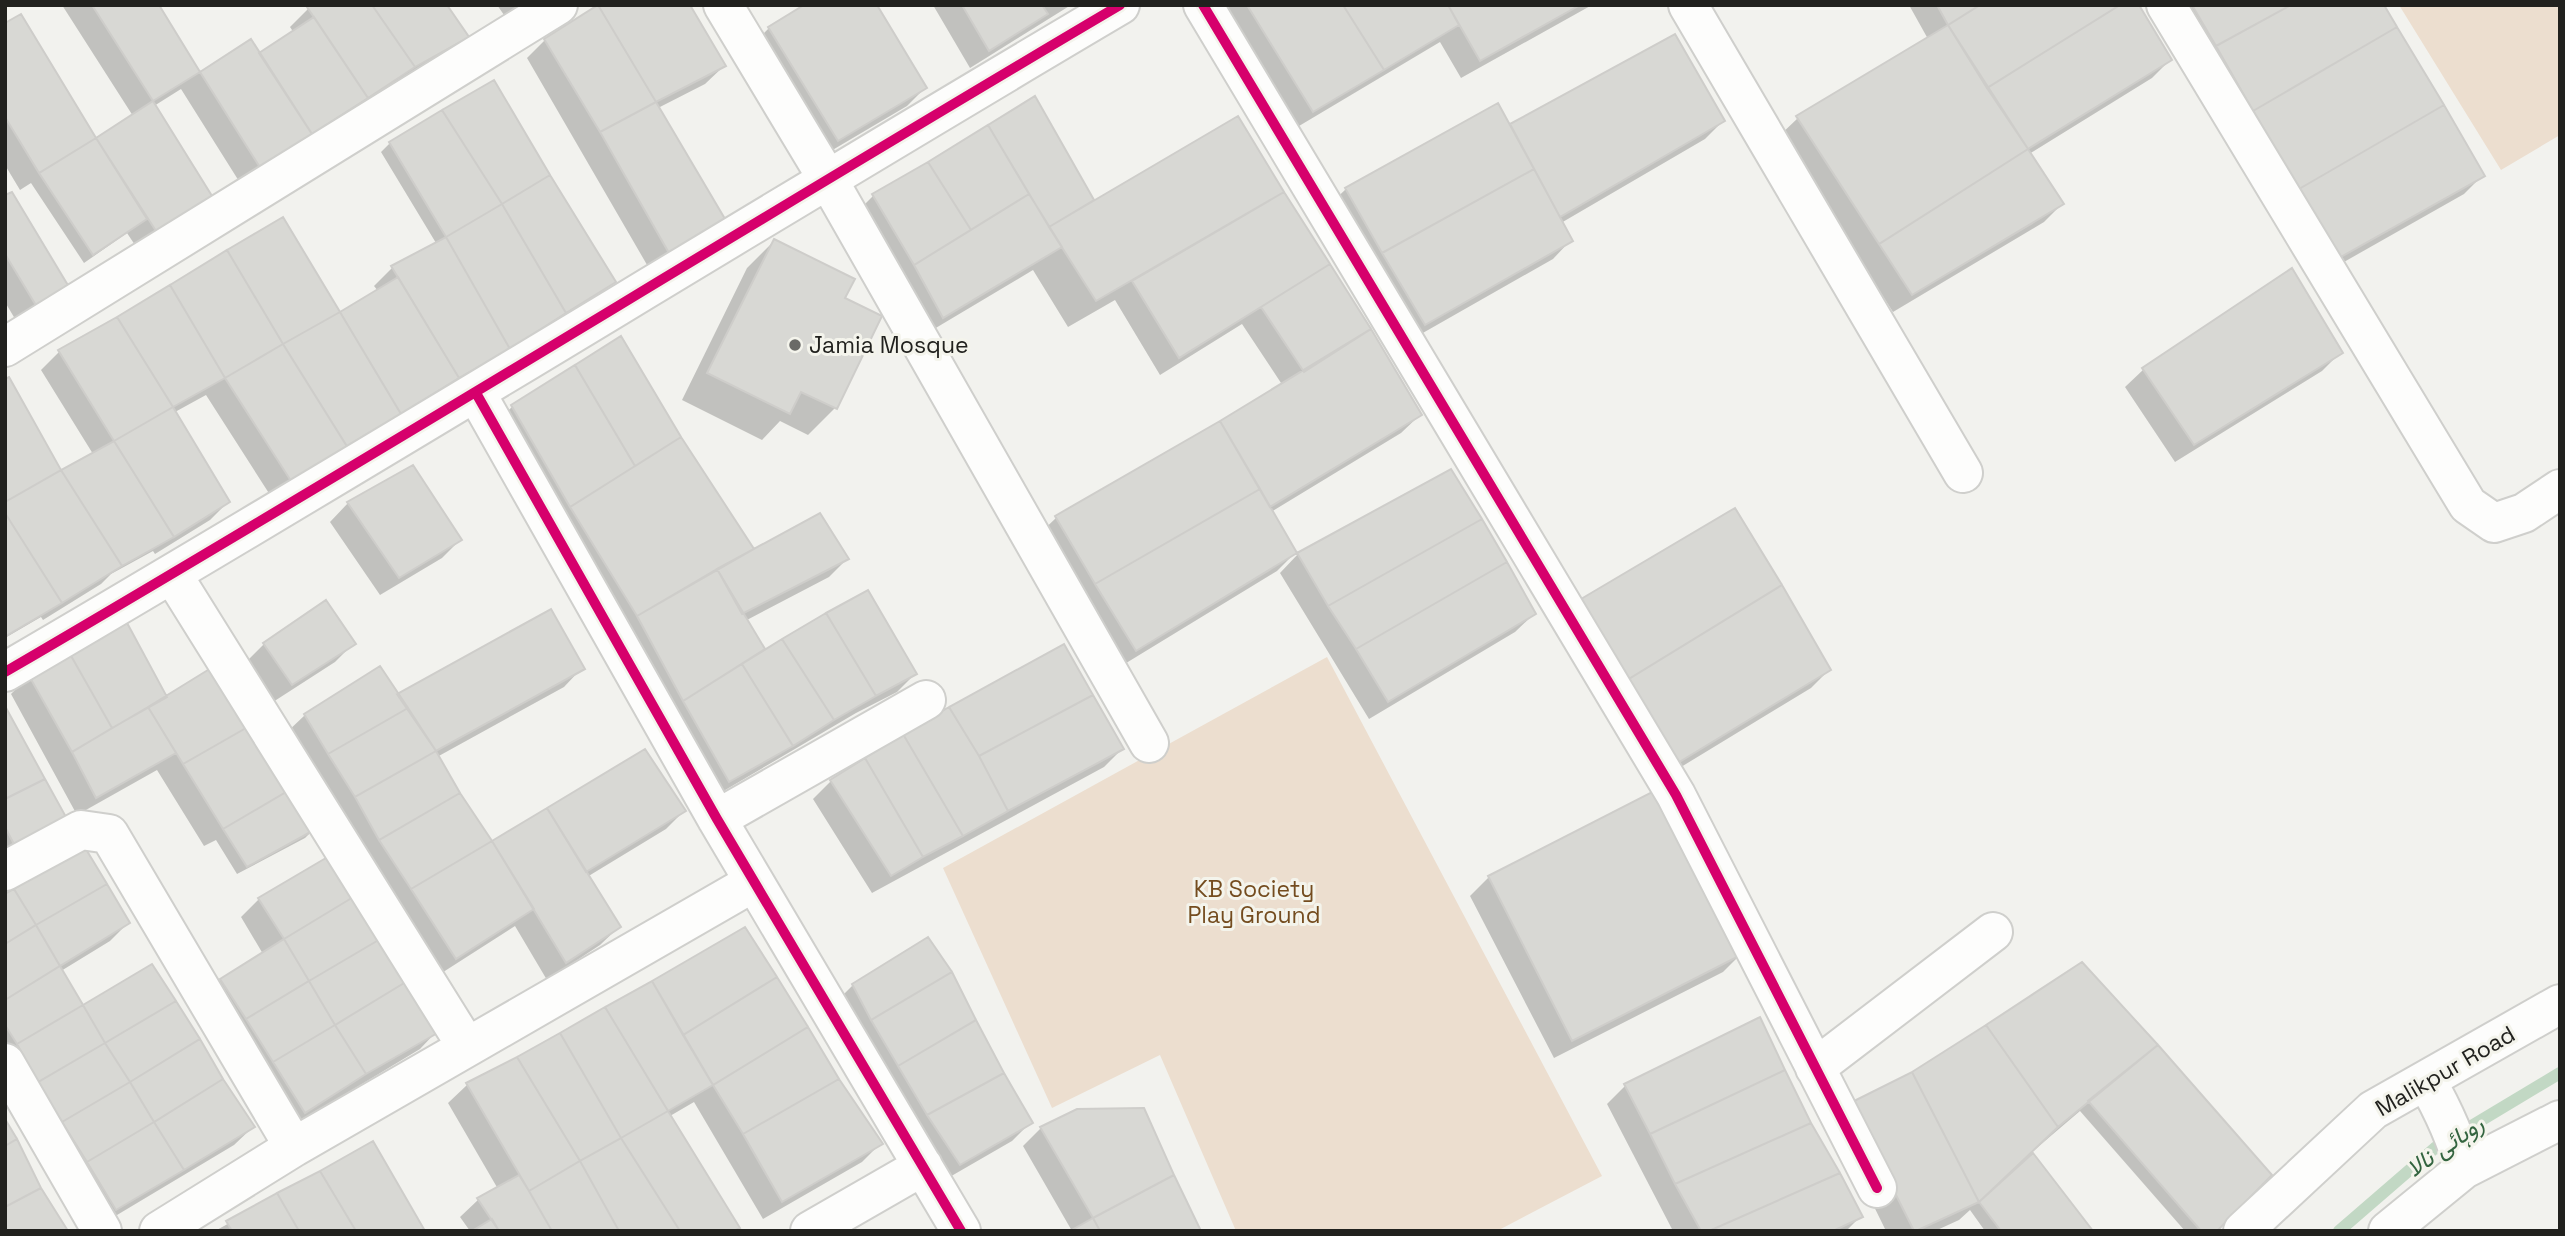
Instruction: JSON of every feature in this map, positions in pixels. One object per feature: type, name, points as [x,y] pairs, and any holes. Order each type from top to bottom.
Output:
[{"type":"street","points":[[5,347],[558,5]]},
{"type":"street","points":[[723,5],[827,178],[1149,743]]},
{"type":"street","points":[[5,672],[172,575],[827,178],[1120,5]]},
{"type":"street","points":[[1203,5],[1676,796],[1877,1188]]},
{"type":"street","points":[[1688,5],[1963,473]]},
{"type":"street","points":[[2166,5],[2468,505],[2494,523],[2524,513],[2560,489]]},
{"type":"street","points":[[476,393],[717,819],[961,1231]]},
{"type":"street","points":[[172,575],[467,1047]]},
{"type":"street","points":[[717,819],[926,699]]},
{"type":"street","points":[[5,871],[81,830],[109,834],[294,1147]]},
{"type":"street","points":[[159,1231],[294,1147],[754,882]]},
{"type":"street","points":[[1815,1068],[1993,932]]},
{"type":"street","name":"Malikpur Road","points":[[2243,1231],[2374,1110],[2435,1095],[2560,1004]]},
{"type":"street","points":[[5,1063],[102,1231]]},
{"type":"street","points":[[2435,1095],[2462,1160]]},
{"type":"street","points":[[2388,1231],[2462,1160],[2560,1120]]},
{"type":"street","points":[[810,1231],[923,1166]]},
{"type":"green space","points":[[2399,5],[2560,5],[2560,135],[2501,170]]},
{"type":"green space","name":"KB Society Play Ground","points":[[1327,657],[1602,1176],[1497,1231],[1236,1231],[1160,1055],[1052,1108],[943,868]]},
{"type":"building","points":[[92,5],[159,5],[200,72],[153,101]]},
{"type":"building","points":[[372,5],[415,67],[368,98],[307,7]]},
{"type":"building","points":[[372,5],[447,5],[469,37],[415,67]]},
{"type":"building","points":[[598,5],[690,5],[726,66],[656,102]]},
{"type":"building","points":[[598,5],[656,102],[600,132],[544,39]]},
{"type":"building","points":[[804,5],[877,5],[927,88],[838,141],[768,27]]},
{"type":"building","points":[[962,5],[1042,5],[1048,14],[989,51]]},
{"type":"building","points":[[1247,5],[1343,5],[1384,70],[1313,112]]},
{"type":"building","points":[[1343,5],[1448,5],[1459,25],[1384,70]]},
{"type":"building","points":[[1448,5],[1580,5],[1480,61]]},
{"type":"building","points":[[1937,5],[1980,5],[1948,25]]},
{"type":"building","points":[[1980,5],[2120,5],[1987,88],[1948,25]]},
{"type":"building","points":[[2120,5],[2139,5],[2172,60],[2028,149],[1987,88]]},
{"type":"building","points":[[2192,5],[2291,5],[2216,46]]},
{"type":"building","points":[[2291,5],[2384,5],[2397,27],[2253,111],[2216,46]]},
{"type":"building","points":[[21,14],[96,138],[39,173],[5,117],[5,23]]},
{"type":"building","points":[[314,17],[368,98],[312,134],[259,53]]},
{"type":"building","points":[[1948,25],[2028,149],[1879,244],[1796,116]]},
{"type":"building","points":[[2397,27],[2444,105],[2299,189],[2253,111]]},
{"type":"building","points":[[1675,34],[1725,121],[1560,217],[1510,124]]},
{"type":"building","points":[[251,39],[312,134],[261,169],[200,72]]},
{"type":"building","points":[[494,80],[550,175],[502,204],[442,110]]},
{"type":"building","points":[[1035,96],[1094,200],[1049,227],[988,125]]},
{"type":"building","points":[[153,101],[212,196],[156,231],[96,138]]},
{"type":"building","points":[[656,102],[725,219],[669,253],[600,132]]},
{"type":"building","points":[[1498,103],[1534,169],[1382,253],[1345,188]]},
{"type":"building","points":[[2444,105],[2485,176],[2339,258],[2299,189]]},
{"type":"building","points":[[442,110],[502,204],[446,237],[389,142]]},
{"type":"building","points":[[1238,116],[1284,192],[1096,301],[1049,227]]},
{"type":"building","points":[[988,125],[1029,194],[971,230],[928,162]]},
{"type":"building","points":[[96,138],[147,219],[93,255],[39,173]]},
{"type":"building","points":[[2028,149],[2064,204],[1912,295],[1879,244]]},
{"type":"building","points":[[928,162],[971,230],[914,265],[872,194]]},
{"type":"building","points":[[1534,169],[1573,241],[1425,325],[1382,253]]},
{"type":"building","points":[[550,175],[616,282],[566,313],[502,204]]},
{"type":"building","points":[[12,192],[72,292],[40,312],[5,254],[5,195]]},
{"type":"building","points":[[1284,192],[1330,264],[1179,358],[1132,281]]},
{"type":"building","points":[[1029,194],[1062,247],[943,318],[914,265]]},
{"type":"building","points":[[502,204],[566,313],[510,349],[446,237]]},
{"type":"building","points":[[283,217],[340,312],[283,344],[227,250]]},
{"type":"building","points":[[446,237],[510,349],[459,378],[391,266]]},
{"type":"building","name":"Jamia Mosque","points":[[774,239],[855,279],[845,298],[882,316],[837,409],[801,392],[790,414],[707,373]]},
{"type":"building","points":[[227,250],[283,344],[225,378],[170,285]]},
{"type":"building","points":[[1330,264],[1371,329],[1304,372],[1261,307]]},
{"type":"building","points":[[2292,268],[2343,353],[2194,445],[2142,368]]},
{"type":"building","points":[[398,277],[459,378],[401,414],[340,312]]},
{"type":"building","points":[[170,285],[225,378],[173,407],[117,317]]},
{"type":"building","points":[[340,312],[401,414],[348,448],[283,344]]},
{"type":"building","points":[[117,317],[173,407],[114,441],[58,350]]},
{"type":"building","points":[[1371,329],[1422,415],[1270,507],[1220,421]]},
{"type":"building","points":[[621,336],[681,437],[635,466],[575,365]]},
{"type":"building","points":[[283,344],[348,448],[291,481],[225,378]]},
{"type":"building","points":[[575,365],[635,466],[570,507],[511,405]]},
{"type":"building","points":[[9,377],[61,470],[5,502],[5,379]]},
{"type":"building","points":[[173,407],[230,502],[174,537],[114,441]]},
{"type":"building","points":[[1220,421],[1260,489],[1095,584],[1055,516]]},
{"type":"building","points":[[681,437],[754,549],[637,616],[570,507]]},
{"type":"building","points":[[114,441],[174,537],[122,566],[61,470]]},
{"type":"building","points":[[413,465],[462,540],[399,578],[347,502]]},
{"type":"building","points":[[1451,469],[1482,519],[1328,606],[1297,553]]},
{"type":"building","points":[[61,470],[122,566],[62,603],[5,513],[5,502]]},
{"type":"building","points":[[1260,489],[1297,553],[1136,651],[1095,584]]},
{"type":"building","points":[[1735,508],[1782,585],[1627,680],[1581,599]]},
{"type":"building","points":[[5,513],[62,603],[6,636],[5,635]]},
{"type":"building","points":[[820,513],[849,559],[742,614],[717,569]]},
{"type":"building","points":[[1482,519],[1507,562],[1356,649],[1328,606]]},
{"type":"building","points":[[1507,562],[1536,614],[1388,702],[1356,649]]},
{"type":"building","points":[[717,569],[765,649],[683,701],[637,616]]},
{"type":"building","points":[[1782,585],[1831,670],[1676,764],[1627,680]]},
{"type":"building","points":[[868,590],[917,674],[876,696],[826,613]]},
{"type":"building","points":[[326,600],[356,644],[292,685],[263,643]]},
{"type":"building","points":[[551,609],[585,669],[436,751],[397,694]]},
{"type":"building","points":[[826,613],[876,696],[834,720],[782,639]]},
{"type":"building","points":[[126,621],[167,697],[112,728],[70,654]]},
{"type":"building","points":[[782,639],[834,720],[793,746],[742,664]]},
{"type":"building","points":[[1064,644],[1093,695],[979,756],[949,707]]},
{"type":"building","points":[[70,654],[112,728],[72,752],[28,674]]},
{"type":"building","points":[[742,664],[793,746],[729,782],[683,701]]},
{"type":"building","points":[[216,665],[253,724],[183,764],[148,707]]},
{"type":"building","points":[[380,666],[408,708],[328,754],[304,714]]},
{"type":"building","points":[[1093,695],[1124,749],[1008,811],[979,756]]},
{"type":"building","points":[[5,706],[45,779],[5,799]]},
{"type":"building","points":[[148,707],[176,753],[96,798],[72,752]]},
{"type":"building","points":[[949,707],[1008,811],[963,836],[903,734]]},
{"type":"building","points":[[408,708],[436,751],[355,797],[328,754]]},
{"type":"building","points":[[253,724],[293,788],[223,829],[183,764]]},
{"type":"building","points":[[903,734],[963,836],[923,857],[865,758]]},
{"type":"building","points":[[645,749],[686,811],[586,872],[547,808]]},
{"type":"building","points":[[436,751],[460,793],[379,840],[355,797]]},
{"type":"building","points":[[865,758],[923,857],[891,876],[830,780]]},
{"type":"building","points":[[45,779],[66,817],[15,846],[5,827],[5,799]]},
{"type":"building","points":[[293,788],[316,829],[247,867],[223,829]]},
{"type":"building","points":[[1658,789],[1743,954],[1572,1041],[1488,876]]},
{"type":"building","points":[[460,793],[492,841],[411,889],[379,840]]},
{"type":"building","points":[[547,808],[621,927],[566,963],[492,841]]},
{"type":"building","points":[[492,841],[534,909],[456,959],[411,889]]},
{"type":"building","points":[[84,846],[107,884],[36,925],[14,889]]},
{"type":"building","points":[[331,855],[355,896],[284,939],[258,898]]},
{"type":"building","points":[[107,884],[130,923],[60,966],[36,925]]},
{"type":"building","points":[[14,889],[36,925],[5,944],[5,894]]},
{"type":"building","points":[[355,896],[382,938],[309,981],[284,939]]},
{"type":"building","points":[[36,925],[60,966],[5,1000],[5,944]]},
{"type":"building","points":[[745,927],[777,977],[683,1035],[652,981]]},
{"type":"building","points":[[928,937],[952,972],[871,1020],[852,984]]},
{"type":"building","points":[[382,938],[409,980],[335,1025],[309,981]]},
{"type":"building","points":[[284,939],[309,981],[246,1019],[220,979]]},
{"type":"building","points":[[2082,962],[2158,1045],[2058,1127],[1986,1025]]},
{"type":"building","points":[[152,964],[176,1001],[105,1043],[83,1005]]},
{"type":"building","points":[[60,966],[83,1005],[17,1044],[5,1025],[5,1000]]},
{"type":"building","points":[[952,972],[976,1020],[898,1066],[871,1020]]},
{"type":"building","points":[[777,977],[808,1027],[713,1085],[683,1035]]},
{"type":"building","points":[[409,980],[441,1031],[366,1074],[335,1025]]},
{"type":"building","points":[[309,981],[335,1025],[273,1062],[246,1019]]},
{"type":"building","points":[[652,981],[713,1085],[668,1111],[605,1007]]},
{"type":"building","points":[[176,1001],[200,1039],[130,1082],[105,1043]]},
{"type":"building","points":[[83,1005],[105,1043],[38,1082],[17,1044]]},
{"type":"building","points":[[605,1007],[668,1111],[621,1138],[560,1033]]},
{"type":"building","points":[[1760,1017],[1785,1070],[1650,1134],[1624,1084]]},
{"type":"building","points":[[976,1020],[1004,1073],[927,1115],[898,1066]]},
{"type":"building","points":[[335,1025],[366,1074],[305,1113],[273,1062]]},
{"type":"building","points":[[1986,1025],[2058,1127],[1979,1202],[1912,1072]]},
{"type":"building","points":[[808,1027],[839,1079],[743,1134],[713,1085]]},
{"type":"building","points":[[560,1033],[621,1138],[580,1161],[517,1057]]},
{"type":"building","points":[[200,1039],[223,1079],[154,1122],[130,1082]]},
{"type":"building","points":[[105,1043],[130,1082],[62,1122],[38,1082]]},
{"type":"building","points":[[2158,1045],[2272,1175],[2217,1231],[2201,1231],[2088,1101]]},
{"type":"building","points":[[517,1057],[580,1161],[529,1191],[466,1083]]},
{"type":"building","points":[[1785,1070],[1811,1123],[1675,1184],[1650,1134]]},
{"type":"building","points":[[1912,1072],[1979,1202],[1916,1231],[1850,1103]]},
{"type":"building","points":[[1004,1073],[1033,1123],[960,1165],[927,1115]]},
{"type":"building","points":[[223,1079],[255,1127],[184,1170],[154,1122]]},
{"type":"building","points":[[839,1079],[883,1144],[782,1202],[743,1134]]},
{"type":"building","points":[[130,1082],[154,1122],[87,1162],[62,1122]]},
{"type":"building","points":[[1144,1108],[1174,1175],[1093,1218],[1040,1127],[1077,1109]]},
{"type":"building","points":[[668,1111],[740,1228],[734,1231],[680,1231],[621,1138]]},
{"type":"building","points":[[5,1119],[17,1139],[5,1146]]},
{"type":"building","points":[[154,1122],[184,1170],[116,1210],[87,1162]]},
{"type":"building","points":[[1811,1123],[1840,1173],[1709,1231],[1701,1231],[1675,1184]]},
{"type":"building","points":[[621,1138],[680,1231],[619,1231],[580,1161]]},
{"type":"building","points":[[17,1139],[41,1188],[5,1207],[5,1146]]},
{"type":"building","points":[[373,1141],[425,1231],[356,1231],[320,1171]]},
{"type":"building","points":[[2033,1153],[2093,1231],[2001,1231],[1979,1202]]},
{"type":"building","points":[[580,1161],[619,1231],[552,1231],[529,1191]]},
{"type":"building","points":[[320,1171],[356,1231],[299,1231],[277,1193]]},
{"type":"building","points":[[1840,1173],[1863,1217],[1833,1231],[1709,1231]]},
{"type":"building","points":[[519,1175],[552,1231],[499,1231],[477,1198]]},
{"type":"building","points":[[1174,1175],[1201,1231],[1100,1231],[1093,1218]]},
{"type":"building","points":[[41,1188],[68,1231],[5,1231],[5,1207]]},
{"type":"building","points":[[277,1193],[299,1231],[232,1231],[226,1221]]},
{"type":"building","points":[[1093,1218],[1100,1231],[1070,1231]]},
{"type":"building","points":[[492,1219],[499,1231],[472,1231]]},
{"type":"waterway","name":"روہائی نالا","points":[[2339,1231],[2435,1148],[2560,1073]]},
{"type":"cycle path","points":[[5,672],[285,507],[1120,5]]},
{"type":"cycle path","points":[[1203,5],[1676,795],[1877,1188]]},
{"type":"cycle path","points":[[476,393],[717,819],[961,1231]]},
{"type":"place","name":"Jamia Mosque","points":[[795,345]]}]
